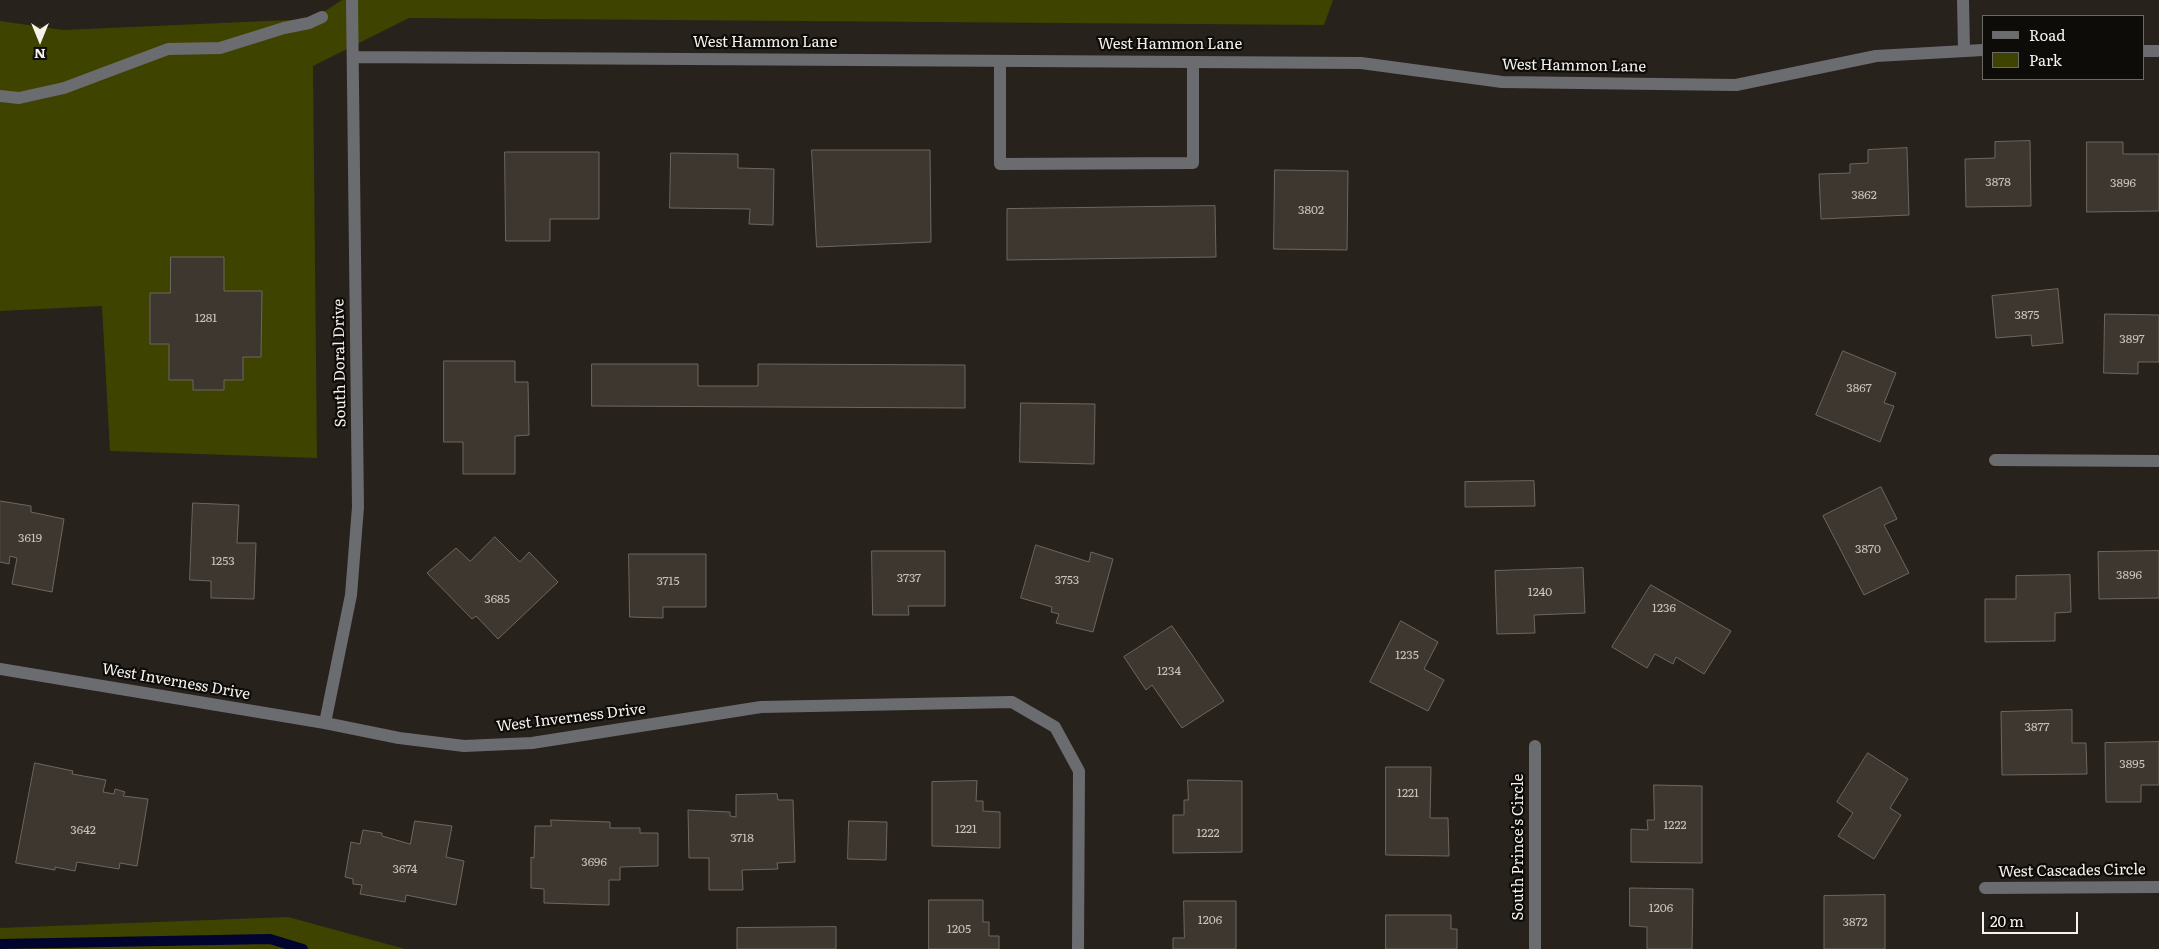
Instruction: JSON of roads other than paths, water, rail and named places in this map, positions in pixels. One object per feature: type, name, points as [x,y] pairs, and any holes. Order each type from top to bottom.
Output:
[{"type":"street","name":"South Doral Drive","points":[[325,723],[351,595],[358,507],[352,0]]},
{"type":"street","points":[[1963,0],[1964,50]]},
{"type":"street","points":[[0,96],[19,98],[64,88],[168,49],[220,48],[284,28],[309,23],[322,17]]},
{"type":"street","name":"West Hammon Lane","points":[[353,57],[1361,63],[1502,82],[1736,85],[1876,56],[1982,50]]},
{"type":"street","points":[[2144,51],[2159,51]]},
{"type":"street","points":[[1000,60],[1000,164],[1193,163],[1192,62]]},
{"type":"street","points":[[1995,460],[2159,461]]},
{"type":"street","name":"West Inverness Drive","points":[[0,669],[325,723],[399,738],[464,746],[532,743],[762,707],[1012,702],[1055,726],[1079,771],[1078,949]]},
{"type":"street","name":"South Prince's Circle","points":[[1535,746],[1535,949]]},
{"type":"street","name":"West Cascades Circle","points":[[1985,888],[2159,887]]},
{"type":"waterway","points":[[0,944],[270,939],[303,949]]}]
